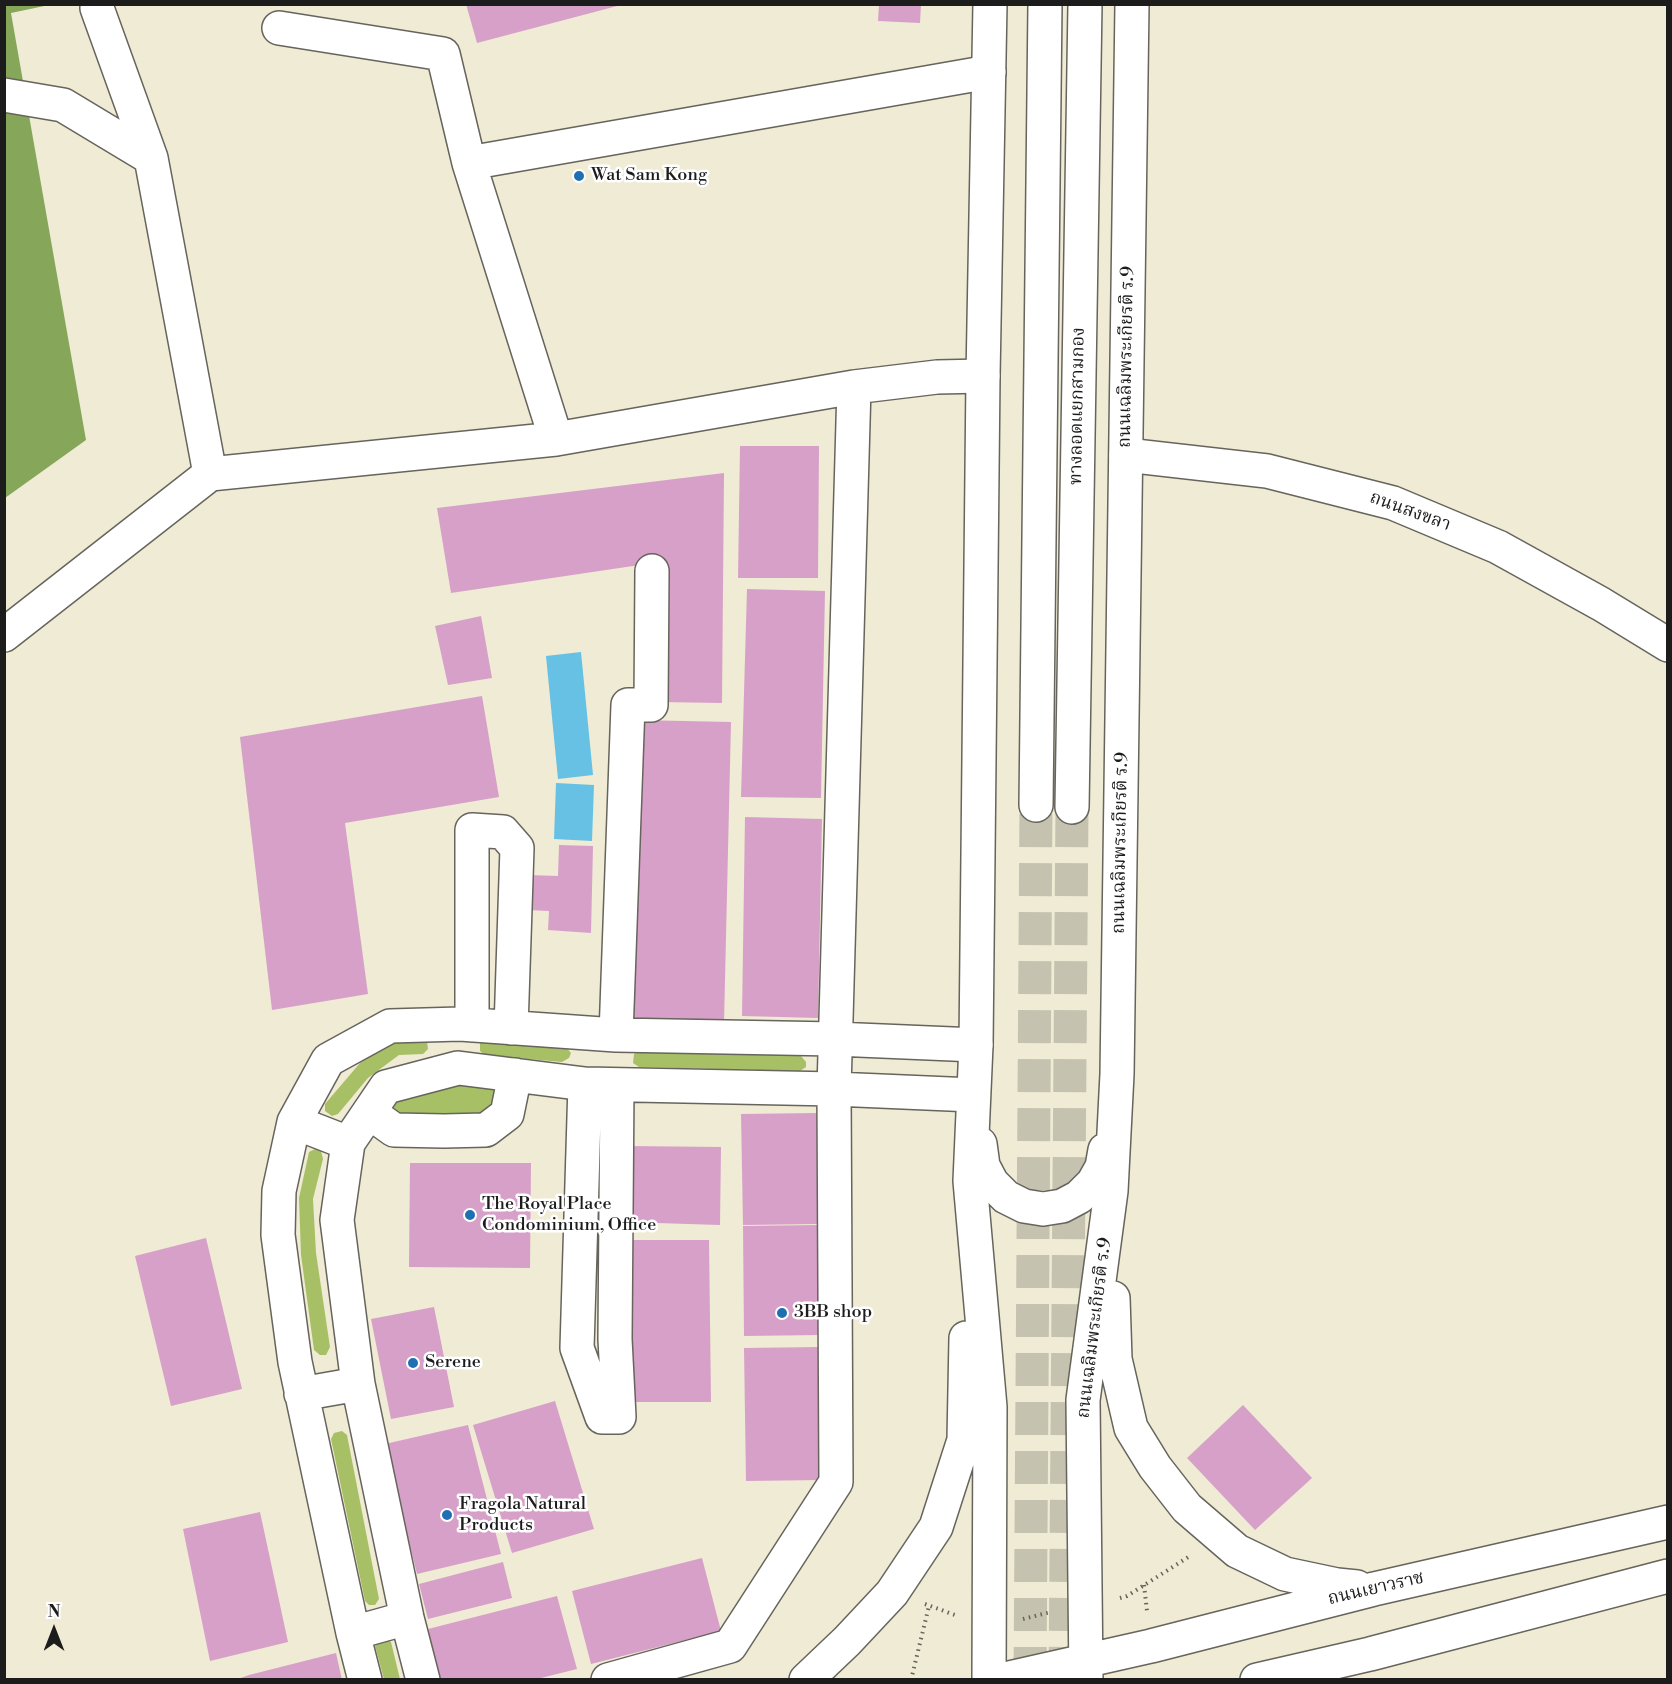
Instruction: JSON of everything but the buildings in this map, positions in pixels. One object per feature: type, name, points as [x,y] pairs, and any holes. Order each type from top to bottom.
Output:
[{"type":"street","points":[[806,1680],[892,1593],[936,1527],[964,1440],[975,1045],[990,4]]},
{"type":"street","name":"ทางลอดแยกสามกอง","points":[[1036,805],[1045,4]]},
{"type":"street","name":"ทางลอดแยกสามกอง","points":[[1072,807],[1084,4]]},
{"type":"street","name":"ถนนเฉลิมพระเกียรติ ร.9","points":[[1086,1670],[1083,1400],[1111,1191],[1117,1074],[1132,4]]},
{"type":"street","points":[[97,8],[151,158],[210,474]]},
{"type":"street","points":[[279,28],[443,54],[469,163],[556,439]]},
{"type":"street","points":[[469,163],[989,72]]},
{"type":"street","points":[[4,94],[63,105],[151,158]]},
{"type":"street","points":[[4,635],[210,474],[556,439],[854,387],[937,377],[983,376]]},
{"type":"street","points":[[608,1680],[730,1646],[836,1482],[834,1089],[854,387]]},
{"type":"street","name":"ถนนสงขลา","points":[[1126,455],[1267,471],[1393,503],[1498,547],[1601,604],[1668,645]]},
{"type":"street","points":[[601,1084],[619,1417],[602,1417],[577,1348],[601,1084],[610,1035],[628,705],[651,705],[652,571]]},
{"type":"street","points":[[458,1068],[466,1025],[472,830],[503,832],[517,848],[510,1028]]},
{"type":"street","points":[[365,1680],[301,1394],[278,1235],[279,1191],[294,1122],[328,1060],[390,1026],[466,1025],[610,1035],[835,1039],[975,1045]]},
{"type":"street","points":[[423,1680],[407,1618],[358,1384],[337,1220],[348,1143],[386,1087],[458,1068],[601,1084],[834,1089],[973,1095]]},
{"type":"street","points":[[973,1095],[983,1166],[992,1183],[1006,1197],[1024,1206],[1043,1209],[1062,1206],[1079,1197],[1093,1184],[1102,1167],[1117,1074]]},
{"type":"street","points":[[369,1112],[394,1130],[486,1130],[507,1114],[515,1075]]},
{"type":"street","points":[[294,1122],[348,1143]]},
{"type":"street","points":[[970,1181],[990,1407],[989,1680]]},
{"type":"street","points":[[1111,1191],[1114,1359],[1131,1428],[1155,1467],[1187,1508],[1237,1551],[1285,1574],[1337,1585],[1374,1589]]},
{"type":"street","points":[[301,1394],[358,1384]]},
{"type":"street","name":"ถนนเยาวราช","points":[[1000,1680],[1086,1670],[1374,1589],[1668,1522]]},
{"type":"street","points":[[1257,1680],[1370,1654],[1668,1576]]},
{"type":"street","points":[[353,1633],[407,1618]]},
{"type":"street","points":[[1338,1680],[1370,1654]]},
{"type":"path","points":[[911,1680],[929,1606]]},
{"type":"green space","points":[[5,5],[49,5],[11,13],[86,440],[5,498]]},
{"type":"green space","points":[[395,1039],[427,1041],[428,1049],[423,1054],[399,1055],[368,1078],[338,1114],[332,1116],[325,1111],[325,1104],[360,1063]]},
{"type":"green space","points":[[486,1039],[565,1046],[571,1053],[569,1058],[562,1062],[485,1055],[480,1051],[480,1042]]},
{"type":"green space","points":[[640,1050],[801,1056],[806,1062],[806,1067],[800,1071],[639,1067],[633,1063],[634,1054]]},
{"type":"green space","points":[[462,1083],[494,1085],[501,1097],[486,1111],[467,1120],[392,1117],[387,1104],[393,1101]]},
{"type":"green space","points":[[315,1149],[321,1151],[323,1159],[313,1199],[316,1253],[330,1347],[326,1355],[320,1355],[314,1350],[301,1255],[299,1198],[309,1152]]},
{"type":"green space","points":[[342,1431],[347,1435],[379,1599],[375,1605],[369,1605],[365,1601],[331,1439],[334,1433]]},
{"type":"green space","points":[[386,1638],[391,1642],[400,1679],[384,1679],[375,1646],[378,1640]]},
{"type":"water","points":[[581,652],[593,775],[558,779],[546,656]]},
{"type":"water","points":[[556,783],[594,785],[592,841],[554,839]]},
{"type":"tunnel","points":[[1030,1680],[1036,805]]},
{"type":"tunnel","points":[[1065,1680],[1072,807]]},
{"type":"place","name":"Wat Sam Kong","points":[[579,176]]},
{"type":"place","name":"The Royal Place Condominium, Office","points":[[470,1215]]},
{"type":"place","name":"3BB shop","points":[[782,1313]]},
{"type":"place","name":"Serene","points":[[413,1363]]},
{"type":"place","name":"Fragola Natural Products","points":[[447,1515]]}]
